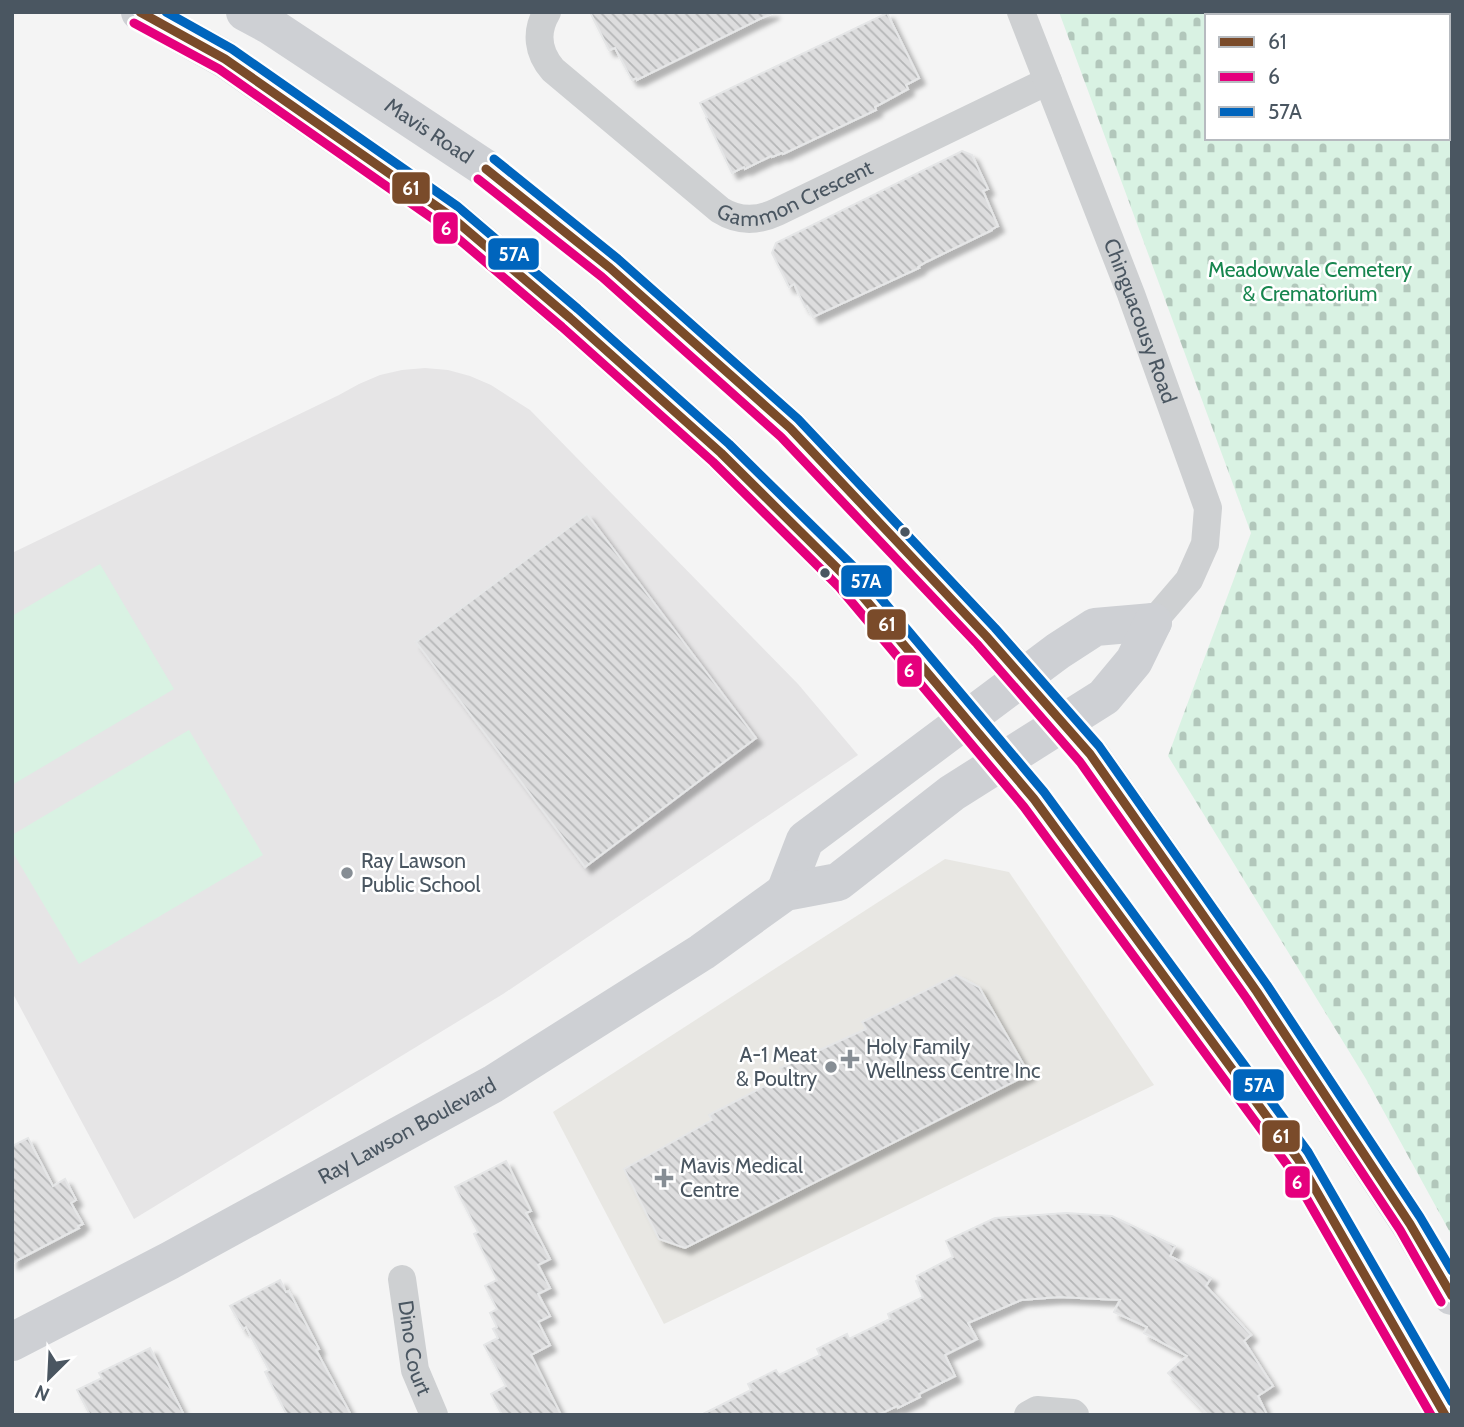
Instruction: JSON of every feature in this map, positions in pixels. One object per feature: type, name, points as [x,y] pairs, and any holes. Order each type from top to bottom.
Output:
[{"type":"main road","points":[[140,12],[225,59],[449,215],[570,317],[720,453],[848,579],[1042,811],[1298,1159],[1445,1415]]},
{"type":"main road","name":"Mavis Road","points":[[245,12],[269,25],[485,168],[610,268],[790,428],[986,636],[1090,754],[1257,992],[1410,1224],[1452,1296]]},
{"type":"main road","points":[[785,892],[804,839],[1058,651],[1095,628],[1153,622]]},
{"type":"main road","name":"Ray Lawson Boulevard","points":[[12,1342],[188,1251],[493,1084],[702,952],[785,892],[838,882],[953,793],[1104,698],[1134,662],[1153,622]]},
{"type":"street","name":"Gammon Crescent","points":[[547,12],[540,28],[539,44],[544,58],[553,70],[720,210],[749,219],[764,218],[777,212],[1048,80]]},
{"type":"street","name":"Chinguacousy Road","points":[[1021,12],[1130,293],[1208,508],[1205,544],[1189,580],[1153,622]]},
{"type":"street","name":"Dino Court","points":[[402,1279],[415,1370],[434,1415]]},
{"type":"street","points":[[1028,1415],[1037,1410],[1076,1415]]},
{"type":"shaded area","name":"Ray Lawson Public School","points":[[425,368],[470,376],[491,385],[530,410],[798,684],[858,755],[503,994],[134,1219],[12,992],[12,553],[359,384],[380,375]]},
{"type":"shaded area","points":[[945,859],[1009,872],[1154,1085],[664,1324],[553,1112]]},
{"type":"green space","name":"Meadowvale Cemetery & Crematorium","points":[[1059,12],[1452,12],[1452,1236],[1366,1079],[1168,756],[1251,533]]},
{"type":"green space","points":[[100,564],[174,689],[12,785],[12,616]]},
{"type":"green space","points":[[189,730],[263,855],[79,964],[12,851],[12,835]]},
{"type":"building","points":[[590,12],[774,12],[637,80],[632,80],[615,48],[609,50]]},
{"type":"building","points":[[887,13],[919,78],[906,85],[908,89],[875,107],[876,110],[783,154],[771,156],[732,173],[700,103]]},
{"type":"building","points":[[962,151],[972,155],[988,189],[983,191],[998,226],[919,268],[813,317],[794,284],[789,287],[772,253],[776,243]]},
{"type":"building","points":[[587,514],[756,738],[585,867],[416,642]]},
{"type":"building","points":[[956,975],[979,987],[1029,1074],[685,1248],[659,1239],[624,1169],[712,1120],[709,1115],[784,1076],[780,1068],[866,1029],[862,1022]]},
{"type":"building","points":[[28,1138],[53,1186],[65,1179],[76,1200],[71,1203],[83,1224],[12,1263],[12,1146]]},
{"type":"building","points":[[506,1161],[531,1211],[526,1213],[550,1259],[538,1265],[550,1288],[538,1294],[550,1316],[538,1322],[550,1345],[531,1355],[561,1415],[502,1415],[491,1394],[506,1386],[484,1345],[498,1338],[493,1329],[497,1327],[490,1313],[497,1309],[485,1286],[497,1280],[474,1234],[478,1232],[455,1187]]},
{"type":"building","points":[[1066,1213],[1112,1216],[1175,1246],[1170,1256],[1211,1278],[1206,1286],[1251,1335],[1244,1341],[1273,1386],[1258,1396],[1267,1415],[1208,1415],[1168,1373],[1187,1356],[1144,1333],[1147,1327],[1114,1312],[1120,1300],[1059,1297],[1021,1300],[968,1323],[977,1339],[945,1355],[955,1376],[919,1394],[920,1397],[878,1415],[701,1415],[751,1390],[748,1384],[776,1370],[779,1375],[820,1355],[817,1349],[847,1334],[849,1339],[890,1319],[888,1314],[923,1297],[916,1281],[919,1280],[917,1276],[953,1257],[946,1241],[995,1218]]},
{"type":"building","points":[[280,1280],[286,1292],[289,1291],[319,1349],[316,1350],[351,1415],[287,1415],[265,1372],[269,1370],[246,1327],[243,1329],[230,1306]]},
{"type":"building","points":[[150,1348],[184,1415],[90,1415],[77,1390],[102,1378],[99,1373]]},
{"type":"transit line","name":"61","points":[[140,12],[225,59],[449,215],[570,318],[721,453],[848,579],[1034,799],[1298,1159],[1445,1415]]},
{"type":"transit line","name":"57A","points":[[166,12],[232,49],[457,206],[578,309],[729,444],[857,570],[1044,792],[1308,1152],[1452,1402]]},
{"type":"transit line","name":"6","points":[[134,23],[219,69],[442,225],[562,327],[713,462],[839,587],[1024,807],[1288,1166],[1431,1415]]},
{"type":"transit line","name":"57A","points":[[494,159],[618,259],[798,419],[995,628],[1099,746],[1267,985],[1420,1217],[1452,1271]]},
{"type":"transit line","name":"61","points":[[486,169],[610,268],[790,428],[986,636],[1090,754],[1257,992],[1410,1224],[1452,1296]]},
{"type":"transit line","name":"6","points":[[478,179],[602,277],[781,437],[977,644],[1080,762],[1247,999],[1400,1230],[1441,1302]]},
{"type":"place","name":"Ray Lawson Public School","points":[[347,873]]},
{"type":"place","name":"Holy Family Wellness Centre Inc","points":[[850,1059]]},
{"type":"place","name":"A-1 Meat & Poultry","points":[[831,1067]]},
{"type":"place","name":"Mavis Medical Centre","points":[[664,1178]]}]
